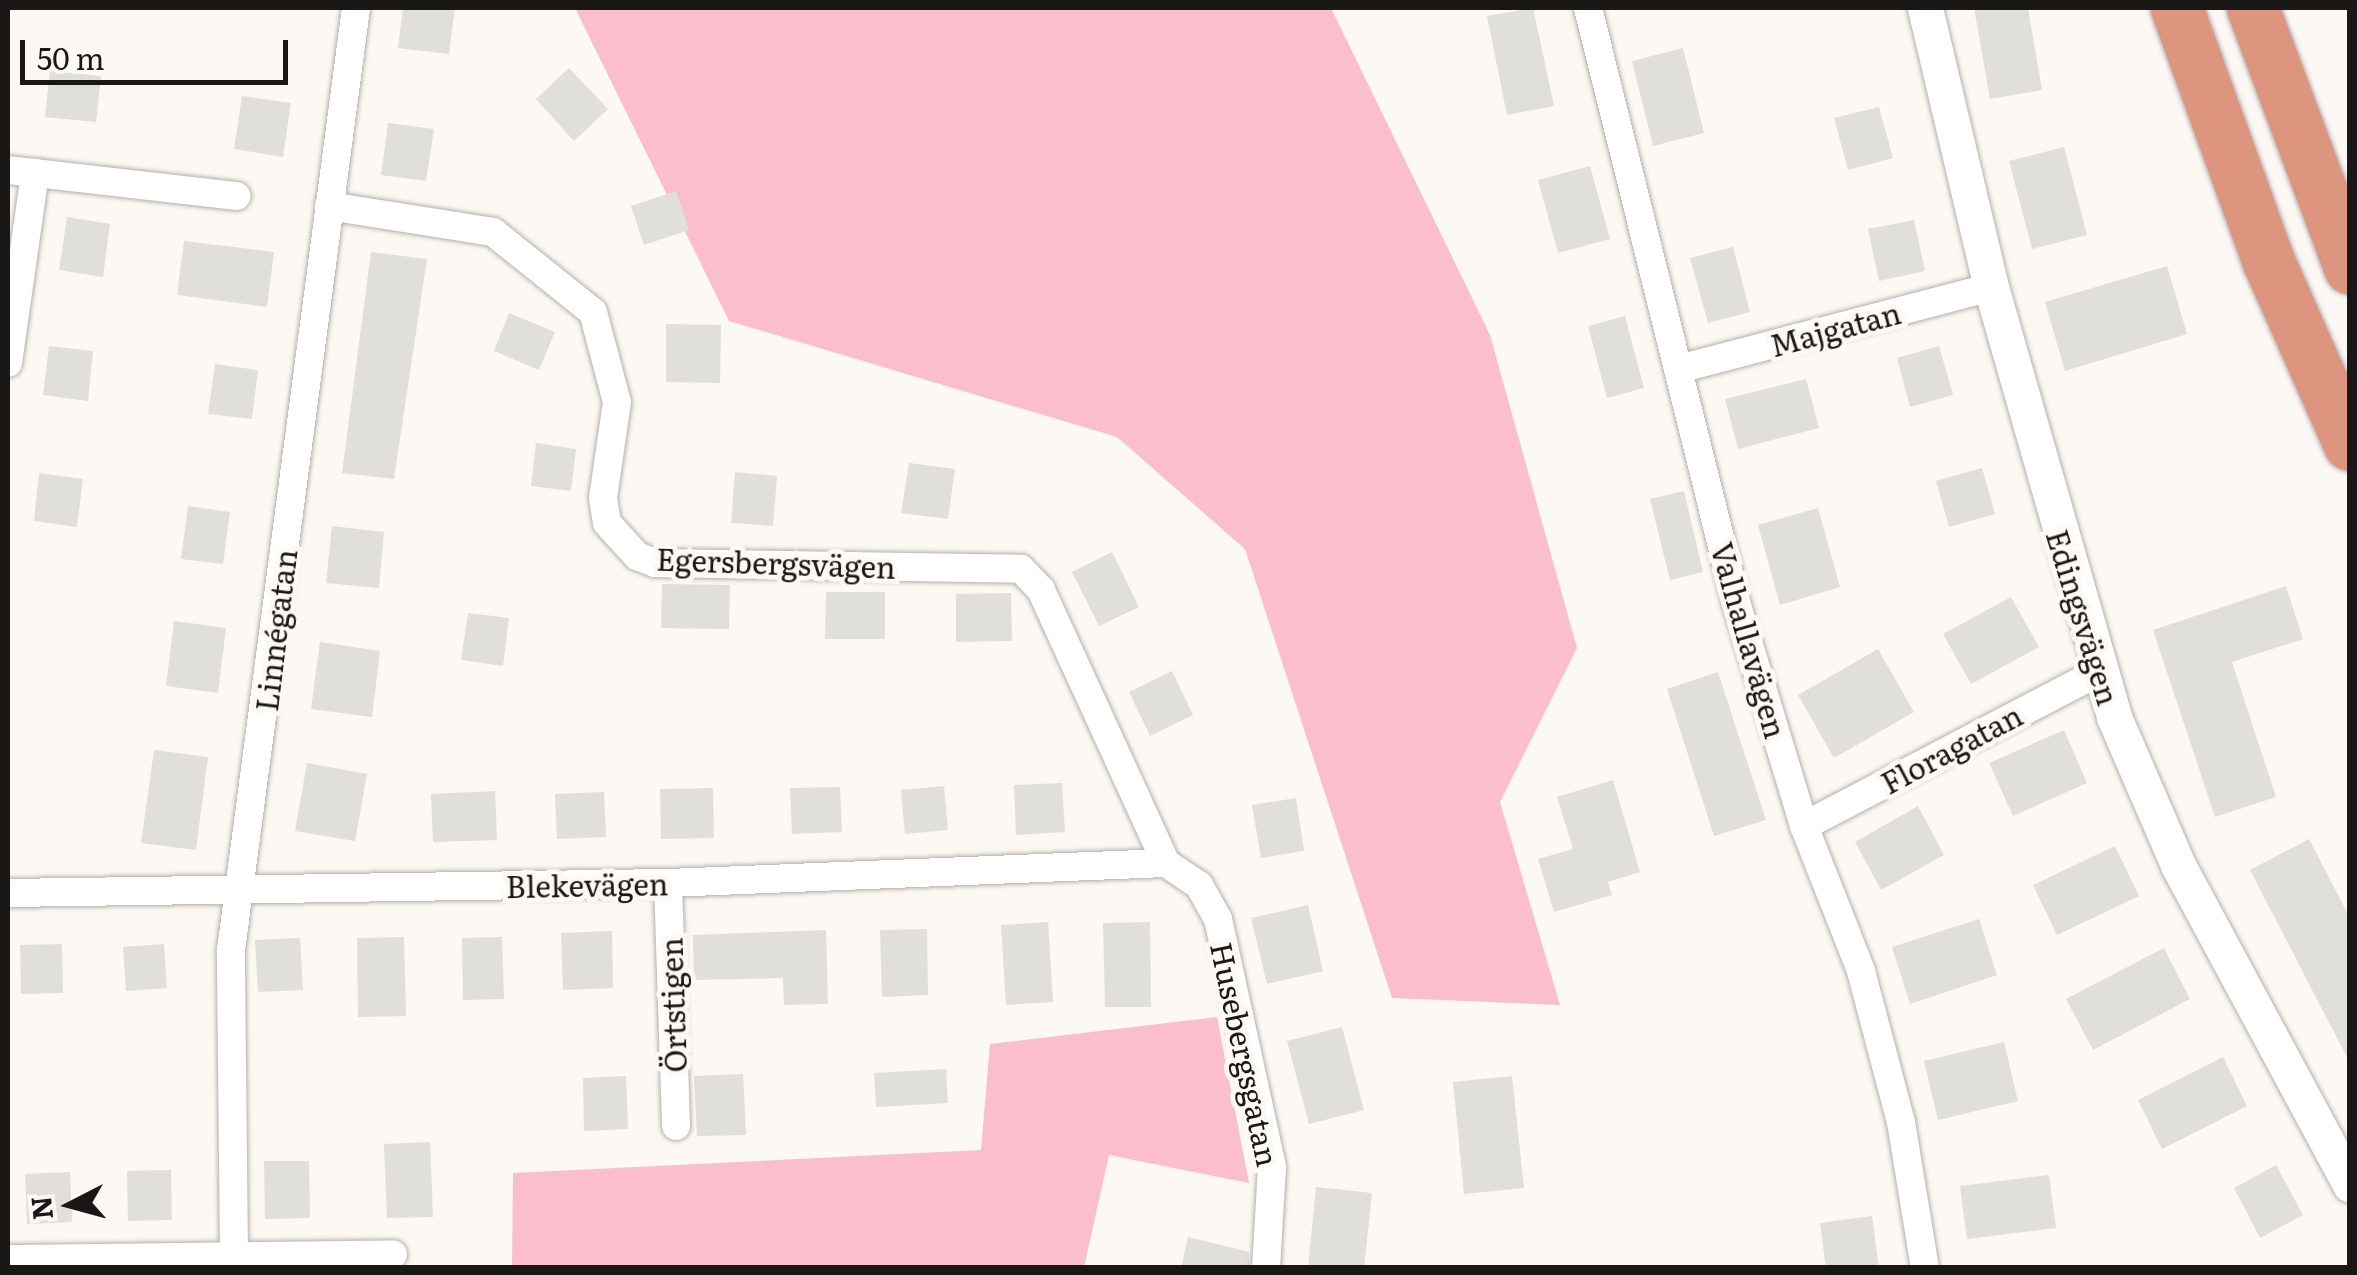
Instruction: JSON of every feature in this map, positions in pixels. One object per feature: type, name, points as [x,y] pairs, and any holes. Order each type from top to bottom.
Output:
[{"type":"highway","points":[[2177,8],[2269,262],[2350,446]]},
{"type":"highway","points":[[2253,8],[2350,268]]},
{"type":"street","name":"Linnégatan","points":[[234,1254],[231,950],[356,8]]},
{"type":"street","name":"Valhallavägen","points":[[1588,8],[1736,602],[1804,826],[1861,972],[1902,1122],[1926,1268]]},
{"type":"street","name":"Edingsvägen","points":[[1925,8],[1991,287],[2099,672],[2153,815],[2350,1185]]},
{"type":"street","points":[[8,364],[21,171],[236,196]]},
{"type":"street","name":"Egersbergsvägen","points":[[330,206],[492,232],[593,312],[617,402],[603,498],[607,523],[637,556],[654,563],[1022,569],[1041,590],[1166,863]]},
{"type":"street","name":"Majgatan","points":[[1679,368],[1991,287]]},
{"type":"street","name":"Floragatan","points":[[1804,826],[2099,672]]},
{"type":"street","name":"Blekevägen","points":[[8,893],[242,886],[668,883],[1166,863]]},
{"type":"street","name":"Husebergsgatan","points":[[1166,863],[1199,885],[1218,919],[1272,1167],[1266,1268]]},
{"type":"street","name":"Örtstigen","points":[[668,883],[676,1126]]},
{"type":"street","points":[[8,1259],[393,1254]]},
{"type":"shaded area","points":[[575,8],[1331,8],[1490,335],[1577,648],[1500,802],[1560,1005],[1392,998],[1245,549],[1117,437],[729,321]]},
{"type":"shaded area","points":[[1217,1017],[1249,1183],[1109,1155],[1084,1267],[512,1267],[513,1173],[981,1150],[990,1044]]},
{"type":"building","points":[[403,8],[455,8],[449,54],[398,48]]},
{"type":"building","points":[[1533,8],[1554,106],[1507,115],[1487,16]]},
{"type":"building","points":[[1974,8],[2028,8],[2042,90],[1990,99]]},
{"type":"building","points":[[1683,48],[1704,133],[1653,146],[1632,61]]},
{"type":"building","points":[[569,68],[608,109],[574,141],[536,99]]},
{"type":"building","points":[[50,71],[101,76],[96,122],[45,117]]},
{"type":"building","points":[[242,96],[291,103],[283,157],[234,149]]},
{"type":"building","points":[[1879,107],[1893,158],[1848,170],[1834,118]]},
{"type":"building","points":[[388,123],[434,129],[426,181],[381,175]]},
{"type":"building","points":[[2064,147],[2087,235],[2032,249],[2009,161]]},
{"type":"building","points":[[1590,166],[1610,239],[1558,253],[1538,180]]},
{"type":"building","points":[[676,191],[689,230],[644,245],[631,206]]},
{"type":"building","points":[[67,217],[110,224],[103,277],[59,270]]},
{"type":"building","points":[[1914,220],[1925,271],[1879,281],[1868,229]]},
{"type":"building","points":[[184,241],[274,252],[267,307],[177,295]]},
{"type":"building","points":[[1733,247],[1750,312],[1708,323],[1690,258]]},
{"type":"building","points":[[371,252],[427,259],[394,479],[342,473]]},
{"type":"building","points":[[2167,266],[2187,334],[2065,371],[2045,302]]},
{"type":"building","points":[[509,313],[555,332],[539,370],[494,351]]},
{"type":"building","points":[[1625,316],[1644,388],[1607,398],[1588,326]]},
{"type":"building","points":[[666,324],[721,325],[720,383],[666,382]]},
{"type":"building","points":[[49,346],[93,351],[88,401],[43,395]]},
{"type":"building","points":[[1939,346],[1953,395],[1910,407],[1897,358]]},
{"type":"building","points":[[215,364],[258,370],[252,419],[208,414]]},
{"type":"building","points":[[1806,379],[1819,428],[1738,449],[1725,399]]},
{"type":"building","points":[[536,443],[576,449],[571,491],[531,486]]},
{"type":"building","points":[[909,463],[955,469],[948,519],[901,513]]},
{"type":"building","points":[[1982,468],[1995,514],[1949,527],[1936,481]]},
{"type":"building","points":[[735,472],[777,476],[773,526],[731,523]]},
{"type":"building","points":[[39,473],[83,479],[77,527],[34,521]]},
{"type":"building","points":[[1684,491],[1703,572],[1670,580],[1650,499]]},
{"type":"building","points":[[188,506],[230,512],[223,564],[181,559]]},
{"type":"building","points":[[1818,508],[1840,587],[1780,605],[1758,525]]},
{"type":"building","points":[[332,526],[384,532],[379,588],[326,583]]},
{"type":"building","points":[[1112,552],[1139,607],[1099,626],[1072,572]]},
{"type":"building","points":[[662,584],[730,585],[729,629],[661,628]]},
{"type":"building","points":[[2286,586],[2303,639],[2232,662],[2276,797],[2215,817],[2153,630]]},
{"type":"building","points":[[826,592],[885,592],[885,639],[825,639]]},
{"type":"building","points":[[1011,593],[1012,641],[956,642],[956,594]]},
{"type":"building","points":[[2011,597],[2039,647],[1971,684],[1943,634]]},
{"type":"building","points":[[468,613],[509,618],[503,666],[461,660]]},
{"type":"building","points":[[174,621],[226,628],[218,693],[166,686]]},
{"type":"building","points":[[320,642],[380,651],[372,717],[311,709]]},
{"type":"building","points":[[1878,649],[1914,712],[1834,758],[1798,695]]},
{"type":"building","points":[[1172,671],[1193,715],[1150,736],[1129,692]]},
{"type":"building","points":[[1718,672],[1766,820],[1714,836],[1667,689]]},
{"type":"building","points":[[2064,730],[2087,783],[2013,816],[1989,763]]},
{"type":"building","points":[[154,750],[208,757],[196,850],[141,843]]},
{"type":"building","points":[[307,763],[367,774],[355,841],[295,831]]},
{"type":"building","points":[[1613,780],[1640,872],[1608,882],[1612,895],[1554,912],[1538,859],[1573,849],[1557,797]]},
{"type":"building","points":[[1062,783],[1065,832],[1016,835],[1014,785]]},
{"type":"building","points":[[944,786],[948,830],[905,834],[901,790]]},
{"type":"building","points":[[840,787],[842,832],[792,834],[790,788]]},
{"type":"building","points":[[713,788],[714,838],[661,839],[660,789]]},
{"type":"building","points":[[495,791],[497,840],[433,842],[431,794]]},
{"type":"building","points":[[604,792],[606,837],[557,839],[555,794]]},
{"type":"building","points":[[1296,798],[1304,851],[1261,858],[1252,805]]},
{"type":"building","points":[[1918,806],[1944,855],[1881,890],[1855,842]]},
{"type":"building","points":[[2309,839],[2350,918],[2350,1063],[2250,870]]},
{"type":"building","points":[[2115,846],[2139,896],[2057,935],[2033,885]]},
{"type":"building","points":[[1308,905],[1323,971],[1267,984],[1251,918]]},
{"type":"building","points":[[1979,919],[1997,975],[1910,1004],[1892,947]]},
{"type":"building","points":[[1048,922],[1053,1002],[1006,1005],[1001,925]]},
{"type":"building","points":[[1150,922],[1151,1007],[1105,1007],[1103,923]]},
{"type":"building","points":[[927,929],[928,995],[882,997],[880,930]]},
{"type":"building","points":[[826,930],[828,1004],[784,1005],[783,978],[694,980],[693,935]]},
{"type":"building","points":[[612,931],[613,988],[563,990],[561,933]]},
{"type":"building","points":[[404,937],[406,1016],[358,1017],[357,938]]},
{"type":"building","points":[[502,937],[504,999],[463,1000],[462,938]]},
{"type":"building","points":[[300,938],[303,990],[258,992],[255,940]]},
{"type":"building","points":[[62,944],[63,993],[21,994],[20,945]]},
{"type":"building","points":[[164,944],[167,988],[126,991],[123,947]]},
{"type":"building","points":[[2164,948],[2190,999],[2093,1050],[2066,999]]},
{"type":"building","points":[[1342,1027],[1364,1110],[1309,1124],[1287,1041]]},
{"type":"building","points":[[2004,1042],[2018,1101],[1938,1120],[1924,1061]]},
{"type":"building","points":[[2223,1057],[2247,1106],[2162,1149],[2138,1100]]},
{"type":"building","points":[[946,1069],[948,1103],[876,1107],[874,1073]]},
{"type":"building","points":[[743,1074],[746,1135],[697,1136],[694,1076]]},
{"type":"building","points":[[626,1076],[628,1129],[584,1131],[583,1078]]},
{"type":"building","points":[[1512,1076],[1524,1188],[1464,1194],[1453,1082]]},
{"type":"building","points":[[430,1142],[433,1217],[387,1218],[384,1144]]},
{"type":"building","points":[[264,1161],[309,1161],[310,1218],[265,1219]]},
{"type":"building","points":[[2276,1165],[2303,1215],[2260,1238],[2234,1188]]},
{"type":"building","points":[[171,1170],[172,1220],[128,1221],[127,1171]]},
{"type":"building","points":[[70,1172],[72,1222],[27,1224],[25,1174]]},
{"type":"building","points":[[2049,1175],[2056,1228],[1967,1239],[1960,1186]]},
{"type":"building","points":[[1316,1187],[1372,1193],[1364,1268],[1308,1268]]},
{"type":"building","points":[[1872,1216],[1879,1268],[1826,1268],[1820,1223]]},
{"type":"building","points":[[1188,1237],[1249,1252],[1249,1268],[1181,1268]]}]
